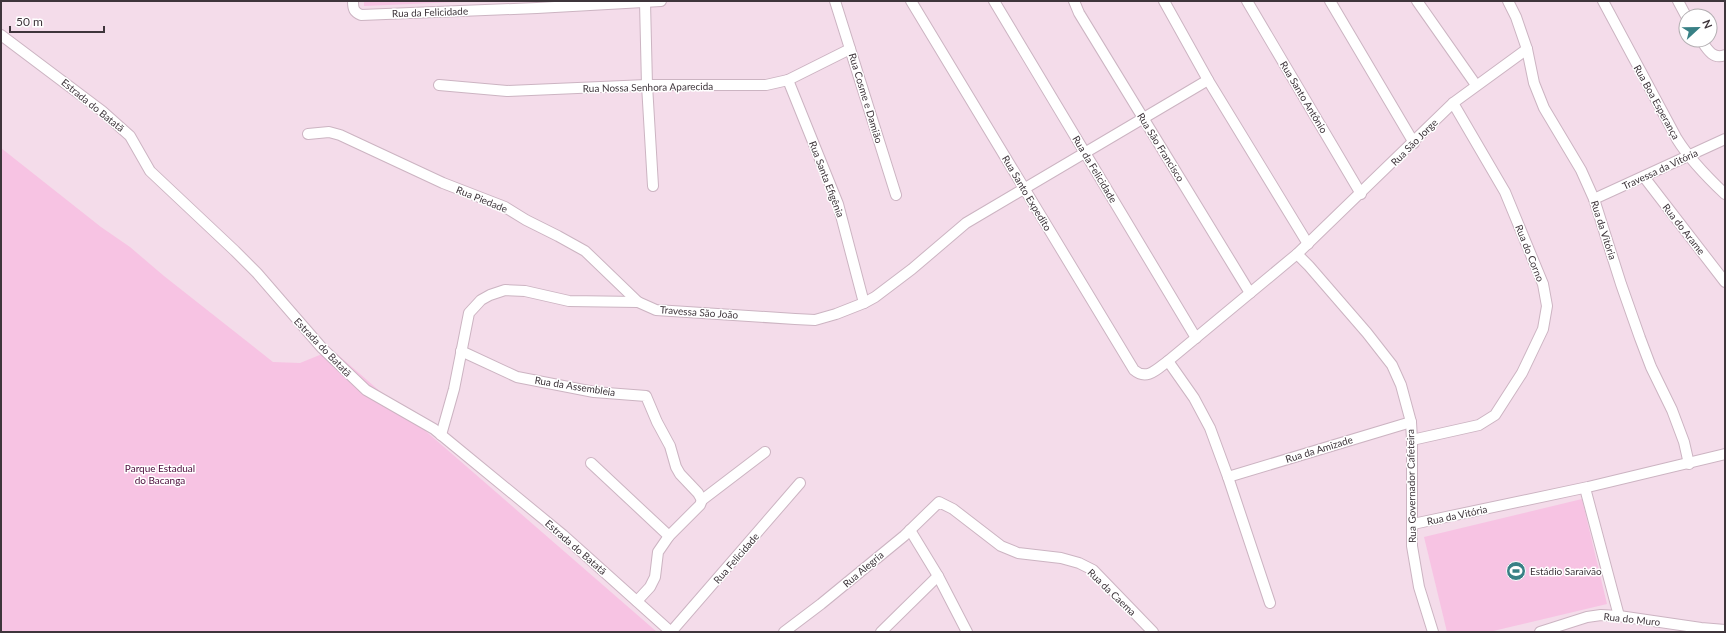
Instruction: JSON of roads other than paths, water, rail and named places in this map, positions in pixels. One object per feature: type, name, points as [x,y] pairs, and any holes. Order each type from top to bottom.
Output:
[{"type":"street","name":"Rua da Felicidade","points":[[353,1],[352,8],[356,13],[361,15],[537,8],[661,1]]},
{"type":"street","name":"Rua Cosme e Damião","points":[[835,1],[896,195]]},
{"type":"street","name":"Rua Santo Expedito","points":[[910,1],[1134,370],[1139,374],[1150,375]]},
{"type":"street","name":"Rua da Felicidade","points":[[994,1],[1196,338]]},
{"type":"street","name":"Rua São Francisco","points":[[1074,1],[1079,13],[1250,292]]},
{"type":"street","points":[[1164,1],[1208,80],[1308,244]]},
{"type":"street","name":"Rua Santo Antônio","points":[[1247,1],[1361,194]]},
{"type":"street","points":[[1330,1],[1414,142]]},
{"type":"street","points":[[1417,1],[1476,85]]},
{"type":"street","name":"Rua da Vitória","points":[[1508,1],[1516,17],[1527,49],[1534,83],[1544,108],[1581,170],[1594,199],[1640,338],[1651,367],[1672,410],[1684,442],[1689,464]]},
{"type":"street","name":"Rua Boa Esperança","points":[[1603,1],[1673,132],[1688,156],[1725,194]]},
{"type":"street","points":[[645,2],[652,186]]},
{"type":"street","name":"Estrada do Batatã","points":[[1,35],[102,111],[130,136],[150,171],[257,273],[322,348],[366,390],[434,429],[563,535],[671,632]]},
{"type":"street","points":[[1707,48],[1712,55],[1725,55]]},
{"type":"street","name":"Rua Nossa Senhora Aparecida","points":[[439,85],[507,91],[647,85],[766,85],[788,80],[850,49]]},
{"type":"street","name":"Rua São Jorge","points":[[1150,375],[1298,254],[1453,103],[1527,49]]},
{"type":"street","name":"Rua Santa Efigênia","points":[[788,80],[838,204],[864,303]]},
{"type":"street","points":[[1024,188],[1208,80]]},
{"type":"street","name":"Rua do Corno","points":[[1412,440],[1479,425],[1496,415],[1522,373],[1543,329],[1547,306],[1543,284],[1505,192],[1453,103]]},
{"type":"street","name":"Rua Piedade","points":[[308,134],[329,132],[340,136],[443,183],[505,207],[526,220],[585,251],[638,302]]},
{"type":"street","name":"Travessa da Vitória","points":[[1594,199],[1725,139]]},
{"type":"street","name":"Rua do Arame","points":[[1644,177],[1725,282]]},
{"type":"street","name":"Travessa São João","points":[[441,435],[454,389],[469,313],[481,300],[490,295],[505,290],[538,293],[570,301],[638,302],[656,310],[815,320],[836,314],[864,303],[912,269],[966,223],[1024,188]]},
{"type":"street","name":"Rua Governador Cafeteira","points":[[1298,254],[1362,327],[1392,365],[1400,385],[1411,422],[1412,546],[1419,587],[1433,632]]},
{"type":"street","name":"Rua da Assembleia","points":[[461,351],[517,377],[594,392],[646,396],[657,422],[670,446],[676,467],[702,500]]},
{"type":"street","points":[[1168,361],[1194,398],[1206,422],[1228,477],[1270,603]]},
{"type":"street","name":"Rua da Amizade","points":[[1228,477],[1411,422]]},
{"type":"street","points":[[637,601],[650,587],[655,577],[658,552],[669,536],[700,505],[702,500],[765,452]]},
{"type":"street","name":"Rua da Vitória","points":[[1412,524],[1585,488],[1689,464],[1725,454]]},
{"type":"street","points":[[591,463],[669,536]]},
{"type":"street","name":"Rua Felicidade","points":[[671,632],[800,483]]},
{"type":"street","points":[[1585,488],[1620,616]]},
{"type":"street","name":"Rua Alegria","points":[[784,632],[821,604],[910,530],[939,502]]},
{"type":"street","name":"Rua da Caema","points":[[939,502],[953,510],[1000,546],[1018,553],[1061,558],[1079,563],[1093,570],[1153,632]]},
{"type":"street","points":[[910,530],[938,576],[967,632]]},
{"type":"street","points":[[881,632],[938,576]]},
{"type":"street","name":"Rua do Muro","points":[[1540,632],[1587,617],[1601,615],[1620,616],[1701,630],[1725,630]]},
{"type":"place","name":"Estádio Saraivão","points":[[1516,571]]},
{"type":"park label","name":"Parque Estadual do Bacanga","points":[[160,474]]}]
